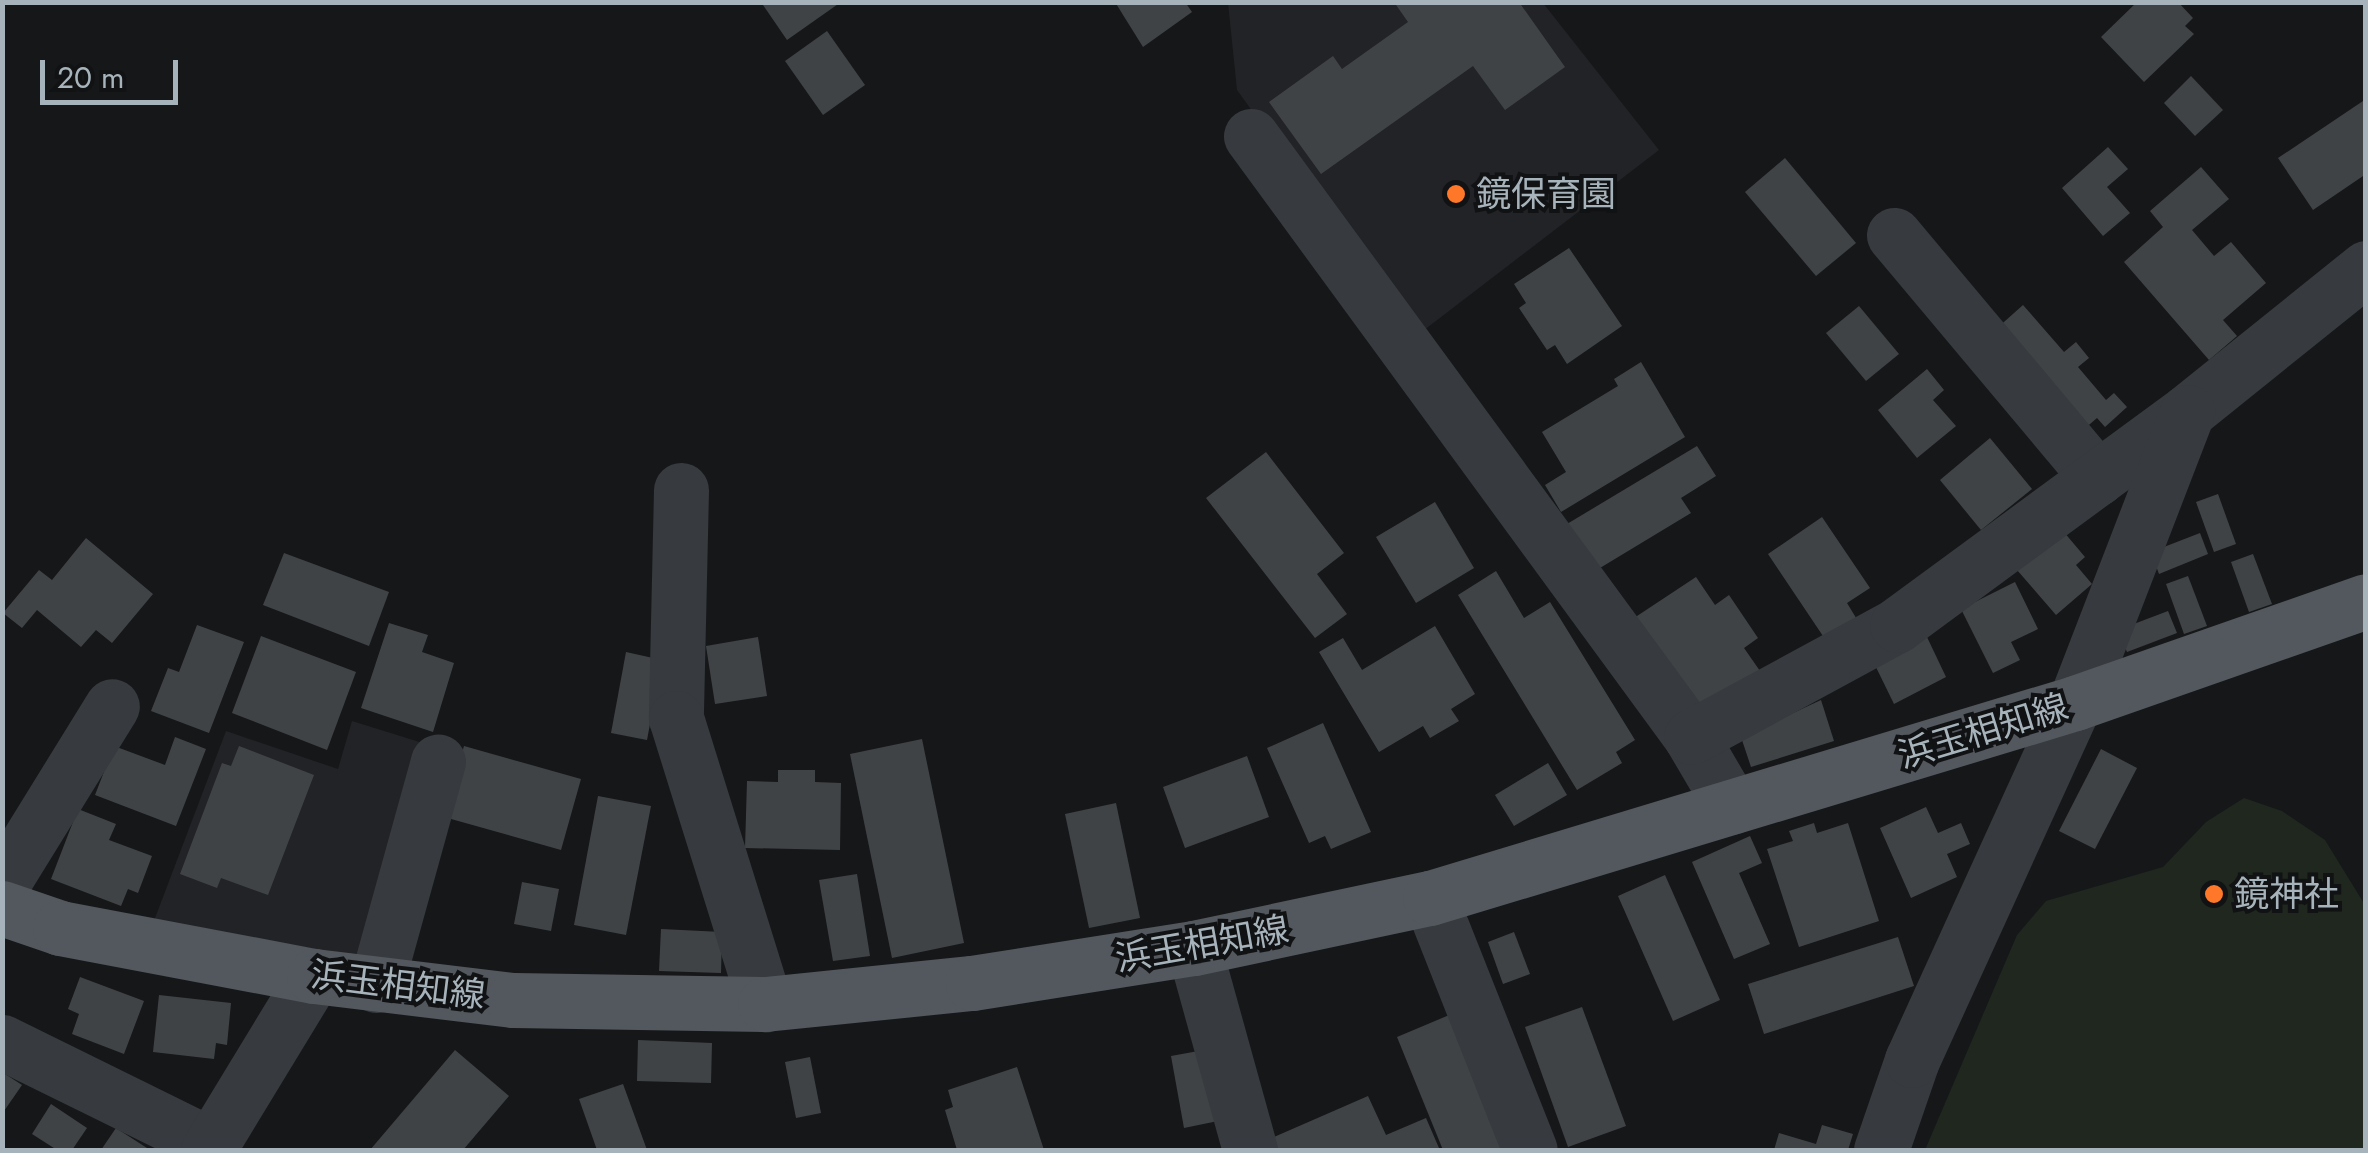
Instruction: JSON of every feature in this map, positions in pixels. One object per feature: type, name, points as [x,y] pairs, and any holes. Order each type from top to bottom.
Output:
[{"type":"main road","name":"浜玉相知線","points":[[2,908],[60,928],[314,976],[513,1000],[765,1004],[972,983],[1194,948],[1430,898],[2074,703],[2366,601]]},
{"type":"street","points":[[1250,136],[1691,737],[1732,807]]},
{"type":"street","points":[[1894,234],[2098,478]]},
{"type":"street","points":[[1691,737],[1897,626],[2187,412],[2366,268]]},
{"type":"street","points":[[1882,1150],[1912,1060],[2074,703],[2187,412]]},
{"type":"street","points":[[681,490],[676,718],[765,1004]]},
{"type":"street","points":[[2,884],[112,706]]},
{"type":"street","points":[[376,985],[438,762]]},
{"type":"street","points":[[1430,898],[1530,1150]]},
{"type":"street","points":[[1194,948],[1240,1133],[1250,1150]]},
{"type":"street","points":[[2,1042],[209,1148],[314,976]]},
{"type":"shaded area","name":"鏡保育園","points":[[1228,3],[1543,3],[1659,150],[1415,337],[1237,90]]},
{"type":"shaded area","points":[[352,721],[442,749],[359,957],[152,926],[226,731],[338,769]]},
{"type":"shaded area","name":"鏡神社","points":[[2244,798],[2282,811],[2325,840],[2365,905],[2365,1150],[1925,1150],[2017,935],[2046,901],[2163,867],[2206,822]]},
{"type":"building","points":[[761,2],[841,2],[787,40]]},
{"type":"building","points":[[1115,2],[1185,2],[1192,12],[1143,47]]},
{"type":"building","points":[[1394,2],[1519,2],[1565,67],[1505,110],[1473,66],[1321,174],[1269,102],[1333,56],[1342,69],[1408,22]]},
{"type":"building","points":[[2137,2],[2178,2],[2193,18],[2185,26],[2194,34],[2144,82],[2101,37]]},
{"type":"building","points":[[827,31],[865,85],[823,115],[785,61]]},
{"type":"building","points":[[2191,76],[2223,110],[2195,136],[2164,103]]},
{"type":"building","points":[[2366,99],[2366,174],[2313,210],[2278,158]]},
{"type":"building","points":[[2108,147],[2128,169],[2107,187],[2130,213],[2103,236],[2062,188]]},
{"type":"building","points":[[1785,158],[1856,243],[1816,276],[1745,192]]},
{"type":"building","points":[[2201,167],[2229,199],[2192,230],[2214,256],[2231,242],[2266,283],[2223,320],[2237,336],[2209,360],[2124,262],[2163,227],[2150,211]]},
{"type":"building","points":[[1569,248],[1622,326],[1567,364],[1555,345],[1547,350],[1519,308],[1526,303],[1514,284]]},
{"type":"building","points":[[2023,305],[2064,352],[2076,342],[2089,358],[2078,367],[2106,400],[2114,393],[2127,407],[2105,427],[2097,418],[2083,430],[1995,330]]},
{"type":"building","points":[[1859,306],[1899,354],[1866,381],[1826,333]]},
{"type":"building","points":[[1641,362],[1685,437],[1561,512],[1545,485],[1566,472],[1542,432],[1618,386],[1614,379]]},
{"type":"building","points":[[1927,369],[1944,390],[1933,400],[1956,426],[1917,458],[1878,410]]},
{"type":"building","points":[[1990,438],[2032,489],[1981,530],[1940,480]]},
{"type":"building","points":[[1697,446],[1716,476],[1681,498],[1691,513],[1595,571],[1567,524]]},
{"type":"building","points":[[1266,452],[1344,553],[1317,574],[1347,614],[1315,638],[1206,498]]},
{"type":"building","points":[[2218,494],[2236,544],[2214,552],[2196,502]]},
{"type":"building","points":[[1435,502],[1474,568],[1416,603],[1376,537]]},
{"type":"building","points":[[1822,517],[1870,588],[1847,603],[1858,621],[1827,642],[1768,554]]},
{"type":"building","points":[[2063,531],[2085,557],[2076,565],[2092,584],[2056,615],[2017,570]]},
{"type":"building","points":[[2200,533],[2208,554],[2159,574],[2151,552]]},
{"type":"building","points":[[86,538],[153,594],[112,643],[96,630],[81,647],[37,610],[22,628],[3,613],[39,570],[52,580]]},
{"type":"building","points":[[284,553],[389,592],[369,646],[263,605]]},
{"type":"building","points":[[2253,554],[2272,604],[2249,612],[2231,562]]},
{"type":"building","points":[[1496,571],[1524,618],[1550,602],[1635,740],[1616,752],[1622,763],[1577,790],[1458,595]]},
{"type":"building","points":[[2188,576],[2207,626],[2184,634],[2166,584]]},
{"type":"building","points":[[1696,577],[1715,605],[1729,595],[1758,638],[1744,648],[1760,671],[1698,713],[1634,618]]},
{"type":"building","points":[[2015,582],[2038,629],[2011,642],[2020,660],[1993,673],[1961,609]]},
{"type":"building","points":[[2168,611],[2177,633],[2127,652],[2118,630]]},
{"type":"building","points":[[389,623],[428,635],[422,652],[454,663],[433,732],[361,708]]},
{"type":"building","points":[[197,625],[244,642],[209,733],[151,711],[168,668],[179,672]]},
{"type":"building","points":[[1435,626],[1475,694],[1451,709],[1459,721],[1430,738],[1423,726],[1379,752],[1319,652],[1343,638],[1362,670]]},
{"type":"building","points":[[1926,635],[1946,677],[1894,704],[1873,661]]},
{"type":"building","points":[[261,636],[356,672],[327,750],[232,713]]},
{"type":"building","points":[[758,637],[767,696],[715,704],[706,646]]},
{"type":"building","points":[[626,652],[662,660],[647,740],[611,733]]},
{"type":"building","points":[[1821,700],[1834,741],[1751,767],[1741,737]]},
{"type":"building","points":[[1323,723],[1371,832],[1331,849],[1325,836],[1309,843],[1267,748]]},
{"type":"building","points":[[175,737],[206,749],[176,826],[95,795],[114,746],[165,765]]},
{"type":"building","points":[[922,739],[964,943],[892,958],[850,754]]},
{"type":"building","points":[[239,746],[314,775],[268,895],[221,878],[217,888],[180,874],[222,763],[231,766]]},
{"type":"building","points":[[464,746],[581,779],[561,850],[444,817]]},
{"type":"building","points":[[2101,749],[2137,768],[2095,849],[2059,831]]},
{"type":"building","points":[[1247,756],[1269,817],[1185,848],[1163,787]]},
{"type":"building","points":[[1548,763],[1567,795],[1514,826],[1495,795]]},
{"type":"building","points":[[778,770],[815,770],[815,782],[841,783],[840,850],[745,848],[747,781],[778,782]]},
{"type":"building","points":[[598,796],[651,806],[626,935],[574,925]]},
{"type":"building","points":[[1116,803],[1140,918],[1089,928],[1065,814]]},
{"type":"building","points":[[1926,807],[1938,833],[1961,823],[1970,844],[1947,854],[1957,877],[1911,898],[1880,828]]},
{"type":"building","points":[[78,809],[116,824],[109,840],[152,856],[138,893],[128,889],[121,906],[51,879]]},
{"type":"building","points":[[1814,823],[1817,833],[1848,823],[1879,921],[1799,947],[1767,849],[1793,841],[1789,831]]},
{"type":"building","points":[[1750,836],[1762,863],[1739,873],[1770,944],[1734,959],[1692,862]]},
{"type":"building","points":[[857,874],[870,956],[833,961],[819,880]]},
{"type":"building","points":[[1665,875],[1720,1000],[1673,1021],[1618,896]]},
{"type":"building","points":[[522,882],[559,889],[551,931],[514,924]]},
{"type":"building","points":[[661,929],[722,932],[721,973],[659,971]]},
{"type":"building","points":[[1514,932],[1530,974],[1503,984],[1488,942]]},
{"type":"building","points":[[1898,937],[1914,986],[1764,1034],[1748,984]]},
{"type":"building","points":[[80,977],[144,1001],[124,1054],[72,1034],[79,1014],[68,1009]]},
{"type":"building","points":[[159,995],[231,1003],[227,1045],[216,1043],[214,1059],[153,1052]]},
{"type":"building","points":[[1582,1007],[1626,1126],[1568,1147],[1525,1027]]},
{"type":"building","points":[[1454,1013],[1502,1150],[1443,1150],[1397,1037]]},
{"type":"building","points":[[638,1040],[712,1043],[711,1083],[637,1081]]},
{"type":"building","points":[[455,1050],[509,1096],[463,1150],[370,1150]]},
{"type":"building","points":[[1204,1050],[1218,1121],[1184,1128],[1171,1056]]},
{"type":"building","points":[[810,1057],[821,1113],[796,1118],[785,1062]]},
{"type":"building","points":[[1017,1067],[1044,1150],[957,1150],[945,1110],[953,1107],[948,1090]]},
{"type":"building","points":[[2,1072],[22,1085],[2,1114]]},
{"type":"building","points":[[623,1084],[647,1150],[597,1150],[579,1099]]},
{"type":"building","points":[[1368,1096],[1386,1135],[1426,1118],[1439,1148],[1271,1150],[1267,1140]]},
{"type":"building","points":[[51,1104],[87,1128],[72,1150],[57,1150],[32,1134]]},
{"type":"building","points":[[1822,1125],[1853,1134],[1848,1150],[1774,1150],[1779,1133],[1816,1144]]},
{"type":"building","points":[[116,1128],[150,1150],[101,1150]]},
{"type":"place","name":"鏡保育園","points":[[1456,194]]},
{"type":"place","name":"鏡神社","points":[[2214,894]]}]
